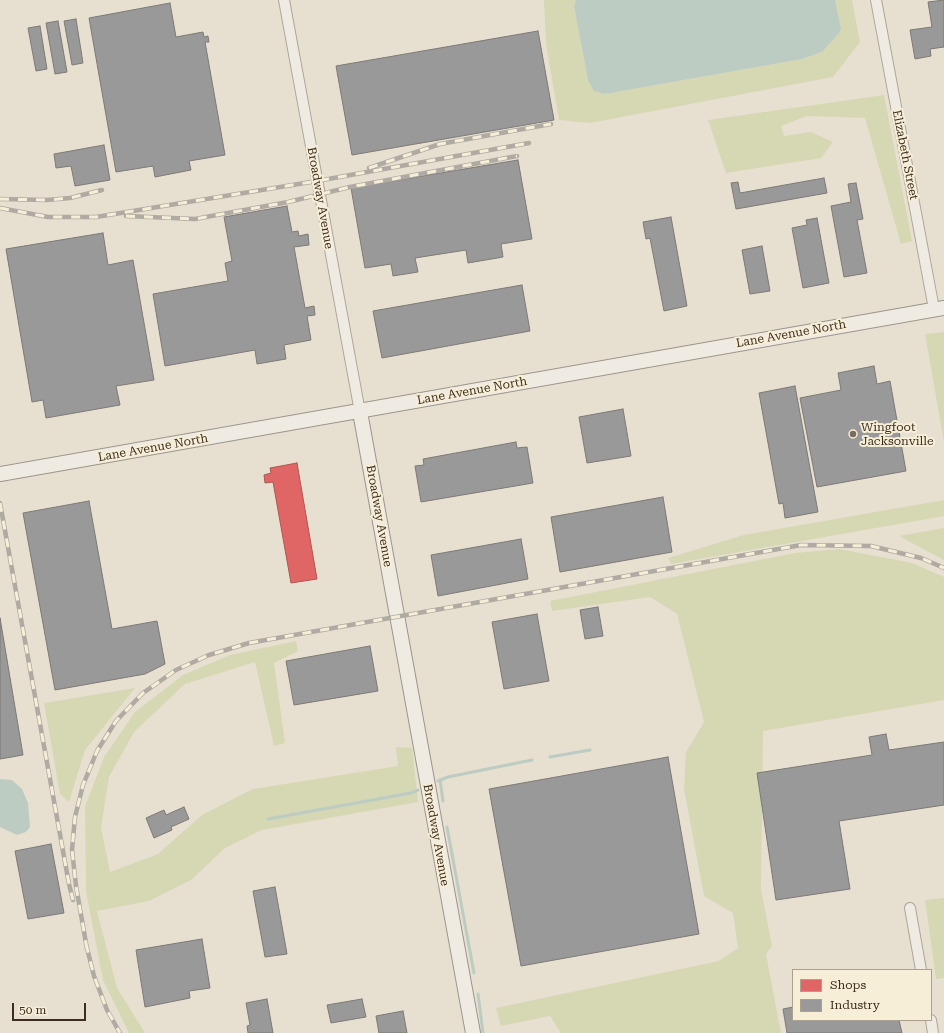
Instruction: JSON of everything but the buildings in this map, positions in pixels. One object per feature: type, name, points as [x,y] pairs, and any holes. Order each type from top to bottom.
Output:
[{"type":"main road","name":"Lane Avenue North","points":[[0,474],[360,412],[939,308]]},
{"type":"main road","name":"Broadway Avenue","points":[[360,412],[473,1033]]},
{"type":"street","name":"Broadway Avenue","points":[[284,0],[360,412]]},
{"type":"street","name":"Elizabeth Street","points":[[876,0],[939,308]]},
{"type":"street","points":[[910,908],[921,969]]},
{"type":"street","points":[[931,1021],[933,1033]]},
{"type":"green space","points":[[544,0],[576,0],[574,6],[588,80],[605,94],[802,59],[822,52],[840,32],[841,28],[835,0],[852,0],[860,42],[833,77],[590,123],[559,120],[546,44]]},
{"type":"green space","points":[[884,95],[912,241],[901,244],[865,118],[807,116],[781,126],[784,136],[811,132],[833,142],[821,158],[726,173],[708,120]]},
{"type":"green space","points":[[944,332],[944,442],[925,334]]},
{"type":"green space","points":[[944,500],[944,516],[671,564],[668,558],[744,535]]},
{"type":"green space","points":[[944,528],[944,560],[899,536]]},
{"type":"green space","points":[[839,549],[912,563],[944,577],[944,700],[763,731],[761,889],[772,946],[766,954],[781,1033],[561,1033],[550,1016],[501,1026],[496,1008],[719,961],[738,948],[733,913],[704,896],[684,789],[686,752],[704,722],[677,614],[650,597],[552,611],[550,601],[795,553]]},
{"type":"green space","points":[[296,641],[298,651],[274,663],[285,743],[274,746],[255,662],[185,684],[134,732],[109,777],[101,828],[110,872],[158,854],[202,815],[253,789],[398,766],[396,747],[412,748],[418,802],[262,830],[225,848],[191,880],[149,901],[97,911],[117,988],[145,1033],[129,1033],[103,980],[86,891],[85,807],[104,757],[135,712],[183,675],[230,655]]},
{"type":"green space","points":[[135,688],[85,750],[69,802],[60,794],[44,703]]},
{"type":"green space","points":[[944,898],[944,978],[936,979],[925,900]]},
{"type":"shaded area","points":[[576,0],[835,0],[841,28],[840,32],[822,52],[802,59],[605,94],[594,91],[588,80],[574,6]]},
{"type":"shaded area","points":[[0,779],[12,780],[22,789],[28,803],[30,827],[26,832],[17,835],[0,827]]},
{"type":"waterway","points":[[550,757],[590,750]]},
{"type":"waterway","points":[[438,781],[448,777],[532,760]]},
{"type":"waterway","points":[[440,780],[443,801]]},
{"type":"waterway","points":[[268,819],[411,793],[418,790]]},
{"type":"waterway","points":[[447,827],[474,973]]},
{"type":"waterway","points":[[478,994],[483,1033]]},
{"type":"railway","points":[[369,168],[440,144],[551,124]]},
{"type":"railway","points":[[0,208],[48,217],[96,217],[317,181],[529,143]]},
{"type":"railway","points":[[126,216],[195,219],[288,202],[350,187],[517,156]]},
{"type":"railway","points":[[0,199],[47,200],[70,198],[102,190]]},
{"type":"railway","points":[[0,503],[73,900]]},
{"type":"railway","points":[[87,949],[76,886],[72,850],[75,817],[83,785],[97,751],[116,721],[143,693],[176,670],[209,655],[249,643],[801,545],[871,546],[921,558],[944,568]]},
{"type":"railway","points":[[86,944],[94,976],[107,1010],[120,1033]]},
{"type":"place","name":"Wingfoot Jacksonville","points":[[853,434]]}]
